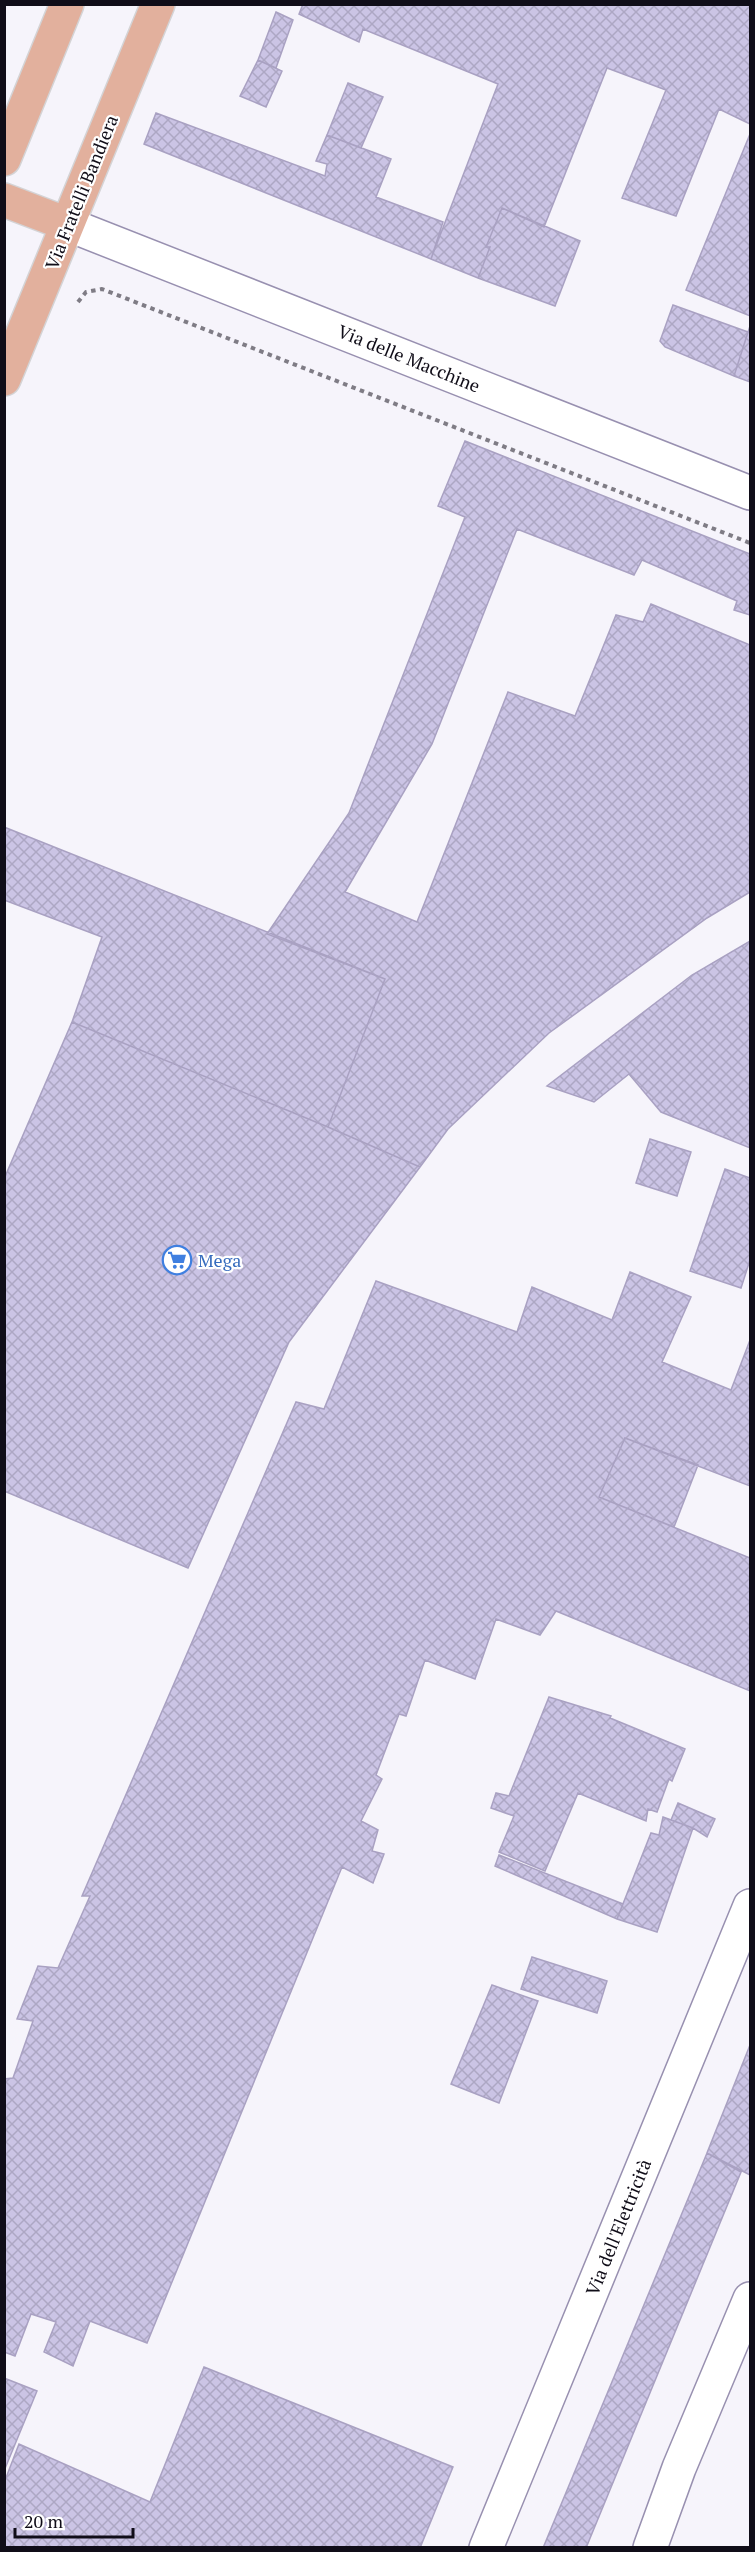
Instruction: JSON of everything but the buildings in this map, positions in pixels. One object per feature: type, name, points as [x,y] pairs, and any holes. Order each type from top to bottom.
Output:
[{"type":"main road","points":[[4,159],[67,4]]},
{"type":"main road","name":"Via Fratelli Bandiera","points":[[4,379],[158,4]]},
{"type":"main road","points":[[4,200],[67,224]]},
{"type":"street","name":"Via delle Macchine","points":[[67,224],[750,493]]},
{"type":"street","name":"Via dell'Elettricità","points":[[486,2547],[750,1906]]},
{"type":"street","points":[[650,2547],[679,2468],[750,2299]]},
{"type":"path","points":[[74,308],[86,292],[102,289],[750,543]]},
{"type":"place","name":"Mega","points":[[177,1260]]}]
